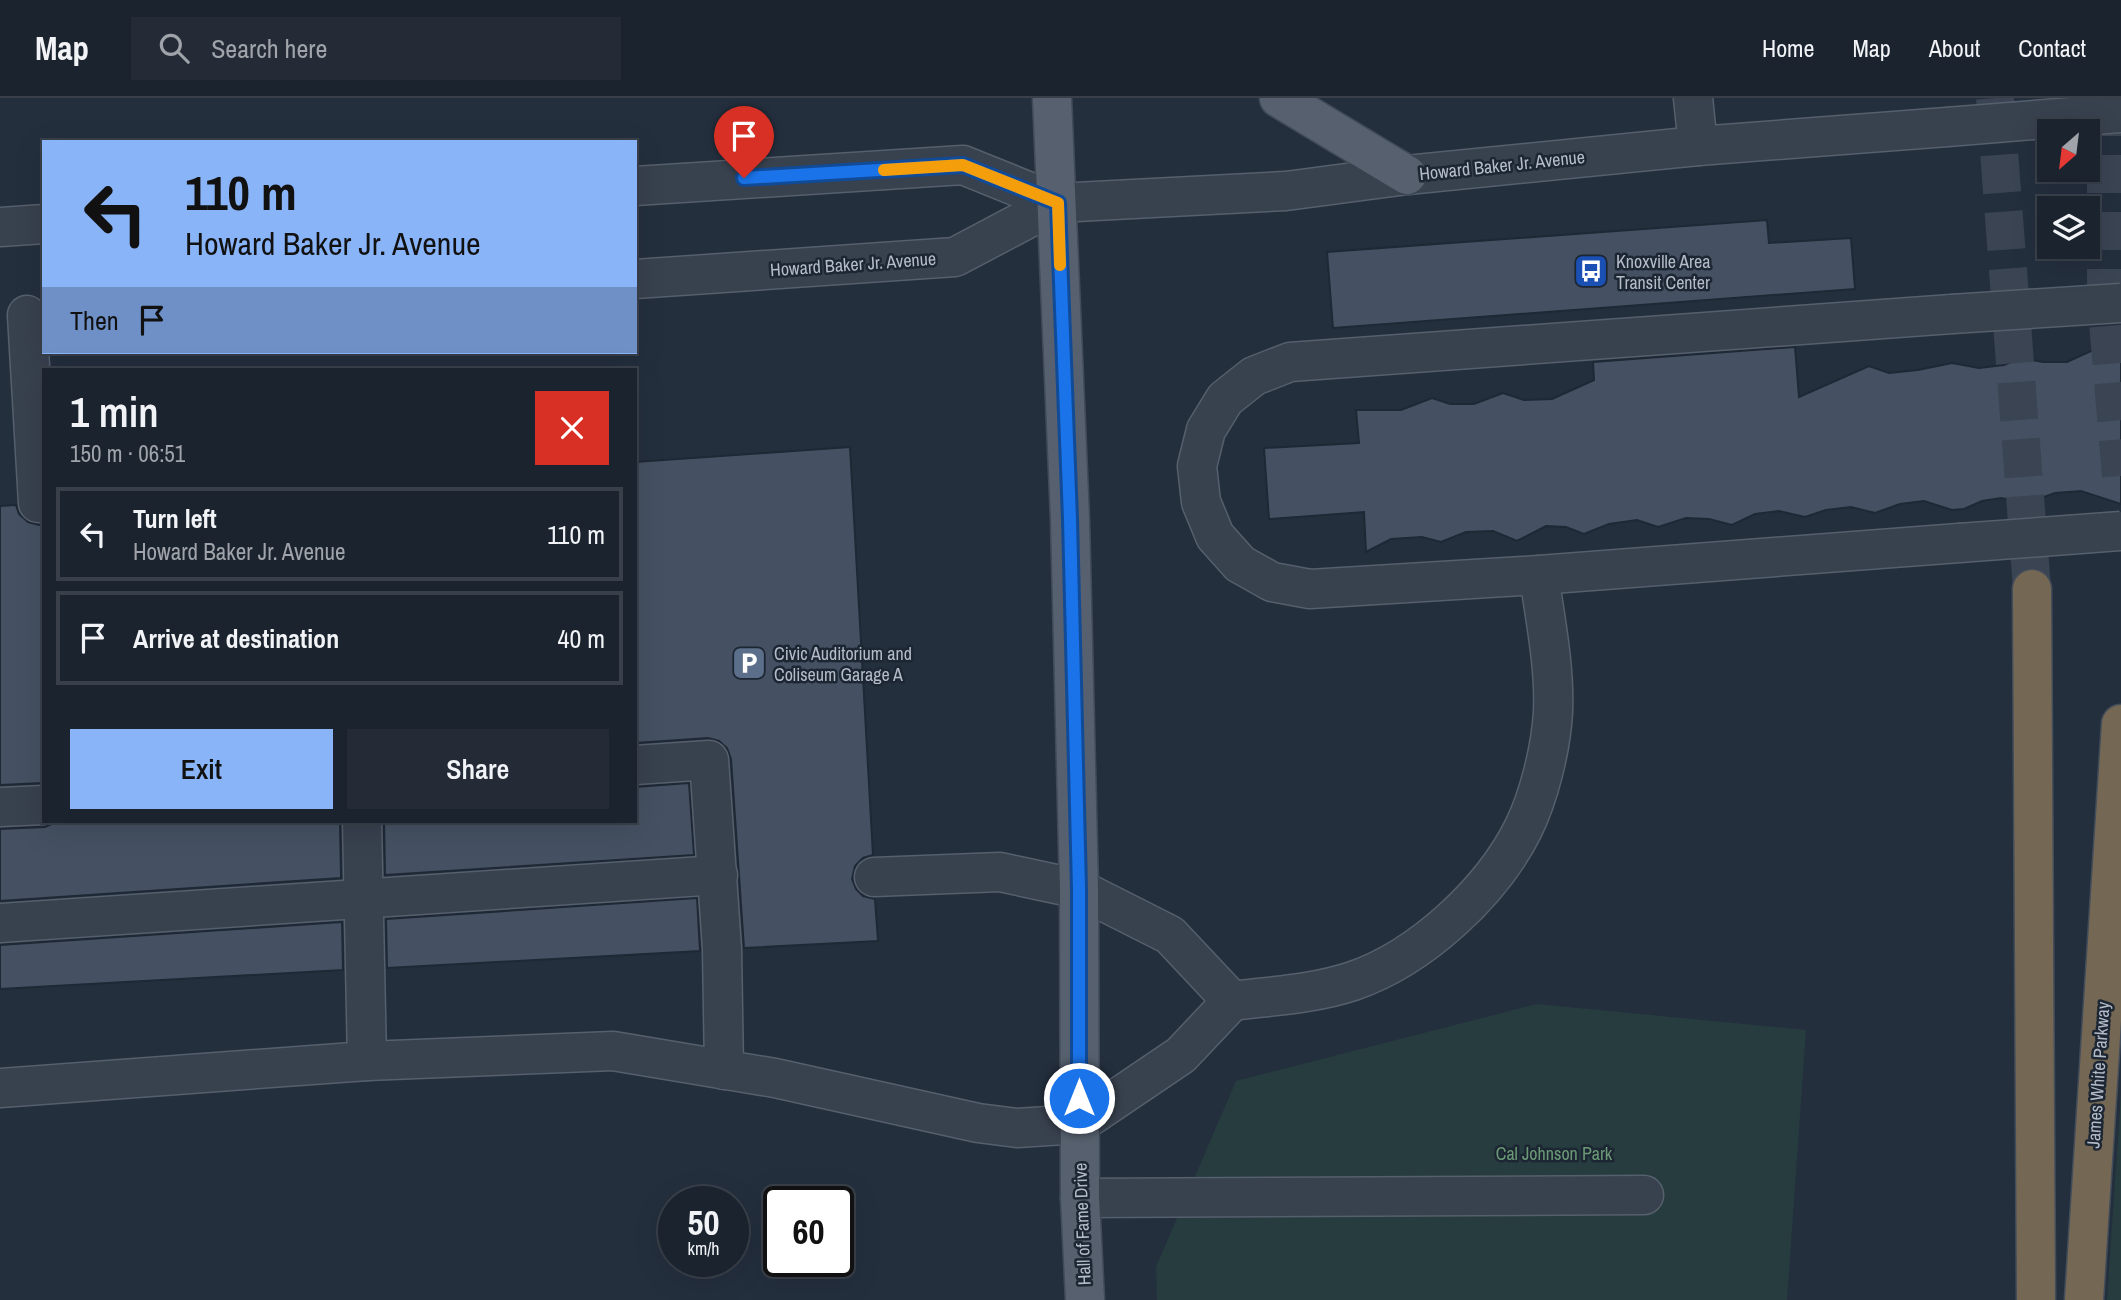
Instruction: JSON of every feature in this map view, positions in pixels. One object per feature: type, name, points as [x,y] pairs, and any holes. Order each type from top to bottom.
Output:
[{"type":"highway","points":[[2032,589],[2036,1300]]},
{"type":"highway","name":"James White Parkway","points":[[2084,1300],[2121,724]]},
{"type":"main road","name":"Hall of Fame Drive","points":[[1052,98],[1070,519],[1079,889],[1080,1198],[1085,1300]]},
{"type":"main road","points":[[1279,98],[1407,175]]},
{"type":"street","points":[[1693,98],[1698,146]]},
{"type":"street","name":"Howard Baker Jr. Avenue","points":[[637,279],[955,257],[1058,203],[1286,191],[1407,175],[1698,146],[2121,113]]},
{"type":"street","name":"Howard Baker Jr. Avenue","points":[[637,186],[963,165],[1058,203]]},
{"type":"street","points":[[0,227],[42,224]]},
{"type":"street","points":[[2121,303],[1290,362],[1254,376],[1226,399],[1206,430],[1197,466],[1201,502],[1215,536],[1240,564],[1272,582],[1310,589],[1539,575],[2121,531]]},
{"type":"street","points":[[24,315],[38,503]]},
{"type":"street","points":[[0,1088],[367,1061],[613,1051],[775,1078],[978,1123],[1017,1128],[1079,1124],[1181,1055],[1232,1001],[1307,992],[1353,981],[1404,957],[1439,932],[1484,889],[1523,829],[1543,774],[1553,712],[1550,650],[1539,575]]},
{"type":"street","points":[[637,765],[709,760],[722,949],[724,1070]]},
{"type":"street","points":[[0,807],[42,805]]},
{"type":"street","points":[[362,823],[367,1061]]},
{"type":"street","points":[[874,877],[1000,872],[1079,889],[1170,935],[1232,1001]]},
{"type":"street","points":[[0,923],[718,875]]},
{"type":"street","points":[[1080,1198],[1644,1195]]},
{"type":"green space","name":"Cal Johnson Park","points":[[1537,1004],[1806,1030],[1787,1300],[1157,1300],[1156,1267],[1236,1081]]},
{"type":"green space","points":[[2121,1093],[2121,1300],[2107,1300]]},
{"type":"building","name":"Knoxville Area Transit Center","points":[[1767,220],[1769,243],[1851,238],[1855,289],[1333,328],[1327,252]]},
{"type":"building","points":[[1795,347],[1799,397],[1869,366],[1889,373],[1952,363],[1979,368],[2004,365],[2021,358],[2067,362],[2093,350],[2121,358],[2121,504],[2081,491],[2055,493],[2027,503],[2001,498],[1952,510],[1924,501],[1900,504],[1875,513],[1851,507],[1826,510],[1805,517],[1779,511],[1755,514],[1732,525],[1709,519],[1686,518],[1658,527],[1637,520],[1609,524],[1584,534],[1566,527],[1546,526],[1517,541],[1493,531],[1466,532],[1441,542],[1422,537],[1391,539],[1366,552],[1364,512],[1269,519],[1264,448],[1359,443],[1356,410],[1401,410],[1432,398],[1450,404],[1474,404],[1503,393],[1524,400],[1552,399],[1594,380],[1593,362]]},
{"type":"building","points":[[850,447],[873,855],[863,858],[855,866],[852,879],[863,896],[875,899],[878,941],[744,948],[731,759],[727,748],[719,741],[708,738],[637,743],[637,462]]},
{"type":"building","points":[[16,505],[19,514],[28,522],[42,524],[42,783],[0,785],[0,506]]},
{"type":"building","points":[[689,783],[694,855],[385,875],[384,823],[637,823],[637,787]]},
{"type":"building","points":[[54,823],[340,823],[341,878],[0,901],[0,829],[45,827]]},
{"type":"building","points":[[697,898],[700,951],[387,968],[386,919]]},
{"type":"building","points":[[342,922],[343,970],[0,989],[0,945]]},
{"type":"tunnel","points":[[1995,98],[2032,589]]},
{"type":"tunnel","points":[[2106,98],[2106,299],[2121,476]]},
{"type":"slow traffic","points":[[884,170],[963,165],[1058,203],[1060,265]]},
{"type":"place","name":"Knoxville Area Transit Center","points":[[1591,271]]},
{"type":"place","name":"Civic Auditorium and Coliseum Garage A","points":[[749,663]]},
{"type":"route","points":[[744,178],[963,165],[1058,203],[1070,519],[1079,889],[1079,1098]]}]
